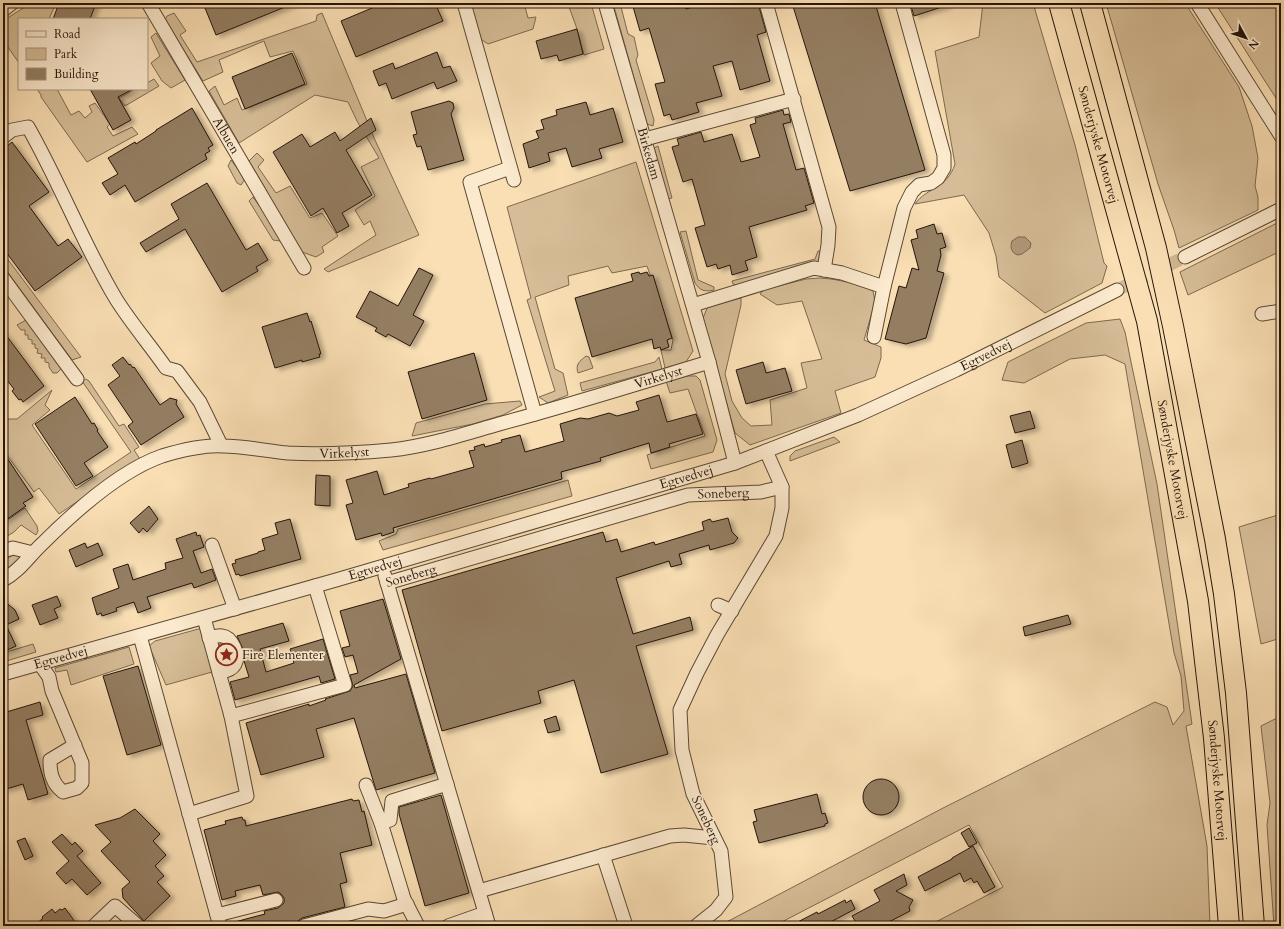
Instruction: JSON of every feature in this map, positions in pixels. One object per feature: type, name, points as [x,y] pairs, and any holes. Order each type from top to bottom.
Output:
[{"type":"highway","name":"Sønderjyske Motorvej","points":[[1059,3],[1147,321],[1196,585],[1214,738],[1229,926]]},
{"type":"highway","name":"Sønderjyske Motorvej","points":[[1090,3],[1156,248],[1215,539],[1224,594],[1236,693],[1254,926]]},
{"type":"street","points":[[3,10],[12,3]]},
{"type":"street","name":"Albuen","points":[[148,3],[304,268]]},
{"type":"street","points":[[464,3],[512,174],[470,182],[535,414]]},
{"type":"street","name":"Birkedam","points":[[605,3],[693,305],[735,463]]},
{"type":"street","points":[[766,3],[829,227],[824,270]]},
{"type":"street","points":[[874,337],[884,287],[904,208],[912,192],[919,185],[931,183],[938,178],[944,168],[944,155],[902,3]]},
{"type":"street","points":[[1198,3],[1281,136]]},
{"type":"street","points":[[645,139],[794,99]]},
{"type":"street","points":[[3,137],[12,130],[28,127],[47,160],[90,250],[116,299],[166,368],[177,371],[200,402],[222,446]]},
{"type":"street","points":[[1185,257],[1281,209]]},
{"type":"street","points":[[693,305],[814,268],[842,273],[884,287]]},
{"type":"street","points":[[3,278],[77,379]]},
{"type":"street","name":"Egtvedvej","points":[[3,674],[382,567],[735,463],[872,409],[956,370],[1117,290]]},
{"type":"street","points":[[1262,314],[1281,311]]},
{"type":"street","name":"Virkelyst","points":[[8,578],[74,513],[132,471],[161,457],[188,450],[222,446],[287,453],[346,454],[393,449],[429,443],[535,414],[709,362]]},
{"type":"street","name":"Soneberg","points":[[696,926],[716,910],[726,897],[721,851],[693,794],[682,750],[680,710],[700,666],[776,536],[782,508],[782,487],[766,451]]},
{"type":"street","name":"Soneberg","points":[[489,926],[387,583],[688,495],[761,492],[782,487]]},
{"type":"street","points":[[555,516],[560,532]]},
{"type":"street","points":[[212,545],[235,609]]},
{"type":"street","points":[[3,551],[14,548],[33,553]]},
{"type":"street","points":[[382,567],[387,583]]},
{"type":"street","points":[[231,716],[345,685],[315,586]]},
{"type":"street","points":[[718,605],[732,611]]},
{"type":"street","points":[[189,814],[247,796],[231,716],[204,618]]},
{"type":"street","points":[[140,636],[218,920],[276,900]]},
{"type":"street","points":[[209,638],[222,636],[229,639],[234,646],[236,664],[230,669],[219,673]]},
{"type":"street","points":[[40,664],[49,677],[52,691],[75,746]]},
{"type":"street","points":[[381,823],[390,820],[392,801],[447,784]]},
{"type":"street","points":[[366,785],[381,823],[407,904],[418,926]]},
{"type":"street","points":[[479,891],[670,836],[684,835],[714,838]]},
{"type":"street","points":[[603,855],[626,926]]},
{"type":"street","points":[[304,926],[368,909],[384,910],[407,904]]},
{"type":"street","points":[[94,926],[115,906],[138,926]]},
{"type":"street","points":[[448,926],[485,913]]},
{"type":"green space","points":[[31,3],[56,3],[49,18],[18,18],[18,62],[3,40],[3,21]]},
{"type":"green space","points":[[469,3],[524,3],[528,18],[536,17],[533,29],[488,44],[479,38]]},
{"type":"green space","points":[[580,3],[591,3],[604,49],[584,55],[569,7]]},
{"type":"green space","points":[[613,3],[620,3],[628,34],[634,37],[638,55],[636,60],[654,120],[653,126],[647,124]]},
{"type":"green space","points":[[983,3],[1033,3],[1075,145],[1104,263],[1107,266],[1102,283],[1045,313],[999,277],[996,256],[989,233],[964,195],[915,204],[920,198],[947,178],[955,164],[935,51],[979,37]]},
{"type":"green space","points":[[1106,3],[1185,3],[1239,87],[1252,126],[1258,158],[1255,186],[1258,197],[1258,210],[1179,248],[1158,184]]},
{"type":"green space","points":[[1215,3],[1281,3],[1281,106]]},
{"type":"green space","points":[[174,13],[186,31],[180,35],[197,62],[316,21],[317,15],[322,13],[375,140],[419,235],[328,272],[324,269],[376,235],[370,221],[364,225],[355,210],[375,196],[361,167],[379,158],[357,121],[348,102],[315,95],[239,143],[209,91],[215,86],[224,105],[237,98],[242,110],[307,84],[293,51],[270,57],[264,41],[219,60],[223,72],[203,81],[165,20],[167,16]]},
{"type":"green space","points":[[156,33],[185,80],[171,88],[162,81],[151,63],[160,56],[151,37]]},
{"type":"green space","points":[[154,79],[159,86],[125,106],[119,98],[133,90],[148,90],[148,82]]},
{"type":"green space","points":[[38,90],[58,90],[71,115],[79,111],[85,118],[92,112],[89,106],[95,103],[110,124],[107,127],[113,136],[132,127],[138,134],[87,162]]},
{"type":"green space","points":[[658,146],[672,198],[667,199],[654,148]]},
{"type":"green space","points":[[257,153],[264,160],[258,167],[276,193],[290,186],[310,218],[322,213],[338,236],[322,247],[324,252],[316,257],[302,252],[249,161]]},
{"type":"green space","points":[[231,160],[245,179],[241,185],[237,183],[228,166]]},
{"type":"green space","points":[[636,162],[693,351],[686,362],[665,368],[661,350],[671,350],[673,340],[647,266],[612,273],[608,266],[568,276],[569,285],[535,297],[555,369],[563,373],[568,395],[548,403],[539,397],[555,391],[527,300],[531,298],[507,207]]},
{"type":"green space","points":[[253,197],[281,237],[280,241],[273,240],[249,201]]},
{"type":"green space","points":[[1281,221],[1281,251],[1188,295],[1180,272]]},
{"type":"green space","points":[[686,231],[698,280],[714,287],[714,290],[703,290],[695,283],[680,232]]},
{"type":"green space","points":[[818,251],[821,251],[819,260],[816,264],[737,285],[733,284],[732,281],[815,259]]},
{"type":"green space","points":[[3,253],[81,357],[72,360],[3,266]]},
{"type":"green space","points":[[820,278],[847,282],[873,291],[875,302],[864,340],[881,347],[881,358],[875,377],[835,391],[841,413],[750,445],[735,433],[703,318],[708,306],[741,298],[741,305],[725,374],[732,401],[742,418],[751,426],[772,425],[770,400],[807,388],[801,363],[822,359],[802,301],[777,305],[760,294],[763,290],[806,279]]},
{"type":"green space","points":[[1120,319],[1125,332],[1157,484],[1192,724],[1186,726],[1207,846],[1210,926],[928,926],[1003,887],[969,825],[774,926],[719,926],[945,807],[1155,702],[1167,707],[1173,725],[1184,711],[1181,676],[1174,653],[1125,364],[1105,355],[1070,359],[1024,383],[1002,380],[1008,362],[1086,323]]},
{"type":"green space","points":[[26,320],[61,366],[61,369],[57,373],[53,373],[49,367],[49,363],[45,362],[45,358],[41,358],[42,354],[37,353],[38,349],[35,348],[35,344],[32,344],[32,340],[28,339],[28,335],[25,335],[25,330],[21,330],[17,325]]},
{"type":"green space","points":[[586,356],[589,357],[593,368],[578,373],[577,367],[580,361]]},
{"type":"green space","points":[[659,357],[662,369],[582,391],[580,383],[655,362]]},
{"type":"green space","points":[[687,376],[696,376],[700,380],[717,440],[713,452],[651,469],[647,455],[705,436],[688,389],[670,393],[666,381]]},
{"type":"green space","points":[[86,379],[89,381],[119,426],[124,424],[139,447],[134,450],[140,459],[59,514],[39,488],[34,492],[3,450],[3,419],[17,419],[52,390],[45,405],[50,410],[32,425],[76,489],[131,452],[82,381]]},
{"type":"green space","points":[[520,401],[522,405],[503,415],[473,424],[412,436],[416,423],[485,404]]},
{"type":"green space","points":[[834,437],[840,442],[790,461],[790,456],[795,451]]},
{"type":"green space","points":[[568,480],[572,496],[383,550],[379,541],[396,534],[398,529]]},
{"type":"green space","points":[[25,508],[37,526],[38,531],[36,535],[21,525],[14,532],[4,538],[3,523]]},
{"type":"green space","points":[[1281,514],[1281,638],[1261,644],[1239,527]]},
{"type":"green space","points":[[14,554],[22,555],[7,573],[3,568],[3,562]]},
{"type":"green space","points":[[202,628],[212,672],[166,685],[149,646],[155,641]]},
{"type":"green space","points":[[222,641],[229,644],[233,658],[228,663],[223,662],[219,645]]},
{"type":"green space","points":[[33,644],[36,652],[3,662],[3,653]]},
{"type":"green space","points":[[129,647],[134,664],[71,685],[67,670],[56,672],[55,668]]},
{"type":"green space","points":[[1281,716],[1281,926],[1274,926],[1267,825],[1270,803],[1261,726]]},
{"type":"shaded area","points":[[1018,237],[1025,237],[1031,243],[1030,248],[1018,255],[1012,251],[1011,245],[1012,241]]},
{"type":"building","points":[[59,3],[96,3],[90,18],[53,18]]},
{"type":"building","points":[[203,3],[295,3],[216,35]]},
{"type":"building","points":[[384,3],[435,3],[443,21],[356,57],[341,21]]},
{"type":"building","points":[[632,3],[684,3],[686,9],[706,3],[758,3],[766,32],[757,35],[770,81],[740,90],[732,61],[713,66],[722,96],[696,103],[699,112],[672,120],[670,114],[664,116],[655,84],[665,82],[649,28],[640,31]]},
{"type":"building","points":[[792,3],[875,3],[925,170],[850,191]]},
{"type":"building","points":[[910,3],[947,3],[948,5],[914,16]]},
{"type":"building","points":[[577,29],[583,54],[559,61],[557,55],[541,59],[536,41]]},
{"type":"building","points":[[437,52],[443,68],[450,66],[457,81],[437,89],[434,82],[392,99],[386,83],[379,86],[373,71],[393,63],[395,69]]},
{"type":"building","points":[[292,53],[305,84],[245,109],[232,77]]},
{"type":"building","points":[[91,90],[131,90],[118,97],[131,120],[113,130]]},
{"type":"building","points":[[449,101],[453,103],[454,108],[451,114],[464,160],[428,170],[421,146],[417,147],[413,135],[417,134],[411,112]]},
{"type":"building","points":[[586,102],[590,115],[613,108],[623,142],[599,149],[602,158],[572,167],[566,148],[548,153],[550,161],[529,168],[523,144],[539,138],[536,131],[544,129],[541,120],[557,115],[556,110]]},
{"type":"building","points":[[192,108],[213,145],[208,148],[210,151],[205,154],[207,159],[135,202],[125,185],[110,195],[102,183],[118,174],[108,158],[135,142],[136,144]]},
{"type":"building","points":[[783,110],[784,115],[789,114],[791,122],[783,124],[796,170],[804,168],[814,203],[805,206],[807,210],[749,227],[757,257],[745,261],[748,270],[732,275],[730,265],[718,269],[716,264],[707,267],[695,228],[705,225],[692,179],[683,182],[672,147],[679,145],[677,139],[701,132],[704,142],[732,134],[741,162],[760,157],[750,125],[756,123],[755,118]]},
{"type":"building","points":[[371,118],[376,130],[346,150],[372,195],[342,213],[349,226],[337,233],[323,208],[311,216],[273,152],[302,134],[310,147],[335,132],[340,141]]},
{"type":"building","points":[[12,142],[49,192],[29,206],[58,246],[68,239],[82,257],[35,291],[3,248],[3,149]]},
{"type":"building","points":[[207,183],[246,250],[258,243],[268,260],[256,267],[258,271],[222,292],[185,229],[146,252],[140,243],[179,219],[171,204]]},
{"type":"building","points":[[934,224],[937,234],[942,233],[946,247],[940,249],[941,255],[937,271],[944,273],[926,338],[906,344],[885,339],[899,286],[906,288],[912,268],[919,270],[911,240],[918,238],[916,230]]},
{"type":"building","points":[[419,268],[433,275],[413,315],[424,321],[410,346],[388,334],[386,337],[375,331],[377,328],[356,317],[370,291],[398,306]]},
{"type":"building","points":[[639,272],[640,274],[647,272],[649,276],[653,275],[672,338],[667,340],[669,347],[661,350],[660,347],[654,349],[652,339],[592,357],[575,298],[633,281],[631,274]]},
{"type":"building","points":[[307,313],[310,322],[311,321],[321,354],[319,354],[320,357],[302,362],[302,360],[275,368],[262,327]]},
{"type":"building","points":[[3,331],[44,386],[23,402],[21,399],[19,400],[12,391],[14,389],[3,375]]},
{"type":"building","points":[[474,353],[487,400],[422,419],[408,372]]},
{"type":"building","points":[[123,357],[129,365],[130,364],[133,368],[134,367],[160,405],[170,398],[177,400],[176,404],[184,417],[141,445],[128,426],[133,422],[108,385],[120,376],[112,365]]},
{"type":"building","points":[[763,362],[766,373],[785,368],[792,391],[746,404],[736,370]]},
{"type":"building","points":[[659,395],[667,422],[696,414],[703,434],[669,444],[670,447],[651,453],[649,443],[600,458],[601,461],[561,472],[562,479],[393,528],[394,532],[382,536],[381,533],[356,540],[346,505],[353,503],[346,480],[377,471],[384,495],[409,487],[408,484],[474,467],[469,451],[475,450],[474,447],[484,444],[485,447],[502,442],[501,440],[520,435],[525,452],[564,441],[560,424],[580,418],[588,419],[609,413],[617,416],[639,410],[636,402]]},
{"type":"building","points":[[75,397],[92,424],[94,423],[98,430],[97,431],[108,447],[84,463],[93,476],[76,486],[35,424]]},
{"type":"building","points":[[1030,411],[1035,428],[1015,433],[1010,416]]},
{"type":"building","points":[[1022,440],[1028,463],[1012,468],[1006,445]]},
{"type":"building","points":[[3,452],[33,497],[23,503],[26,506],[3,522]]},
{"type":"building","points":[[316,475],[330,476],[330,506],[315,505]]},
{"type":"building","points":[[149,506],[158,519],[147,532],[143,528],[139,533],[130,523]]},
{"type":"building","points":[[728,518],[732,532],[738,538],[734,543],[710,550],[709,545],[679,554],[682,564],[671,567],[669,561],[616,578],[633,634],[690,617],[693,630],[636,646],[668,754],[601,773],[574,680],[538,691],[541,703],[442,731],[402,590],[603,532],[606,542],[617,539],[621,552],[654,542],[655,545],[704,530],[702,522],[710,519],[712,522]]},
{"type":"building","points":[[290,519],[301,559],[240,576],[239,574],[236,575],[232,564],[236,563],[235,560],[265,550],[262,539],[278,534],[275,523]]},
{"type":"building","points":[[196,532],[197,536],[200,535],[204,547],[193,551],[201,573],[212,569],[216,580],[194,588],[192,583],[147,597],[151,608],[138,613],[134,602],[116,608],[117,611],[102,616],[101,613],[97,615],[92,598],[119,588],[113,569],[128,564],[133,580],[166,569],[165,563],[183,558],[176,539]]},
{"type":"building","points":[[85,543],[87,548],[98,543],[103,555],[76,567],[69,550]]},
{"type":"building","points":[[57,596],[61,606],[54,609],[58,618],[40,625],[32,605]]},
{"type":"building","points":[[383,599],[401,659],[354,685],[355,688],[406,674],[435,773],[376,790],[354,718],[316,729],[324,757],[261,775],[246,723],[309,704],[309,706],[350,691],[353,686],[350,675],[358,673],[353,655],[345,657],[342,648],[350,646],[340,611]]},
{"type":"building","points":[[3,600],[15,610],[19,619],[6,625],[16,646],[3,652]]},
{"type":"building","points":[[1068,615],[1071,624],[1025,636],[1023,627]]},
{"type":"building","points":[[283,623],[289,641],[260,649],[266,672],[294,663],[290,649],[323,639],[335,679],[321,683],[319,676],[235,700],[230,682],[249,677],[244,661],[243,649],[237,636]]},
{"type":"building","points":[[138,666],[161,745],[127,755],[103,676]]},
{"type":"building","points":[[40,702],[43,715],[26,720],[48,794],[28,800],[23,784],[3,790],[3,713]]},
{"type":"building","points":[[556,716],[560,730],[548,733],[544,720]]},
{"type":"building","points":[[884,779],[894,784],[898,790],[898,804],[894,810],[888,814],[878,815],[868,810],[864,804],[863,794],[868,784],[874,780]]},
{"type":"building","points":[[817,794],[822,814],[825,813],[828,823],[825,824],[825,826],[759,843],[753,822],[757,821],[754,810]]},
{"type":"building","points":[[441,795],[469,893],[425,906],[399,814],[399,807]]},
{"type":"building","points":[[352,799],[353,801],[359,800],[362,812],[364,811],[372,845],[340,853],[347,882],[340,884],[345,907],[302,918],[296,924],[288,926],[231,926],[231,923],[265,914],[264,911],[278,908],[284,903],[284,898],[278,892],[263,895],[260,885],[235,891],[236,896],[222,900],[204,830],[226,824],[225,821],[242,817],[243,820],[245,820],[246,826]]},
{"type":"building","points":[[135,809],[160,834],[153,841],[166,855],[155,866],[164,876],[157,882],[170,896],[144,921],[123,898],[122,889],[130,882],[101,851],[111,842],[95,825],[120,818]]},
{"type":"building","points":[[969,828],[977,843],[969,847],[961,833]]},
{"type":"building","points":[[62,834],[72,845],[75,842],[83,851],[77,856],[101,883],[87,895],[72,879],[66,884],[56,873],[69,861],[52,842]]},
{"type":"building","points":[[25,838],[33,856],[25,860],[17,841]]},
{"type":"building","points":[[973,846],[995,887],[984,893],[977,881],[974,883],[971,878],[964,882],[960,873],[925,891],[918,877]]},
{"type":"building","points":[[904,874],[907,885],[896,891],[913,900],[909,907],[910,911],[881,926],[858,926],[852,916],[880,901],[874,890]]},
{"type":"building","points":[[845,900],[846,903],[851,900],[855,909],[823,926],[790,926],[817,912],[818,914]]},
{"type":"building","points":[[65,908],[78,926],[34,926],[52,909],[55,913],[60,909],[62,910]]},
{"type":"tunnel","points":[[1117,290],[1185,257]]},
{"type":"place","name":"Fire Elementer","points":[[226,655]]}]
